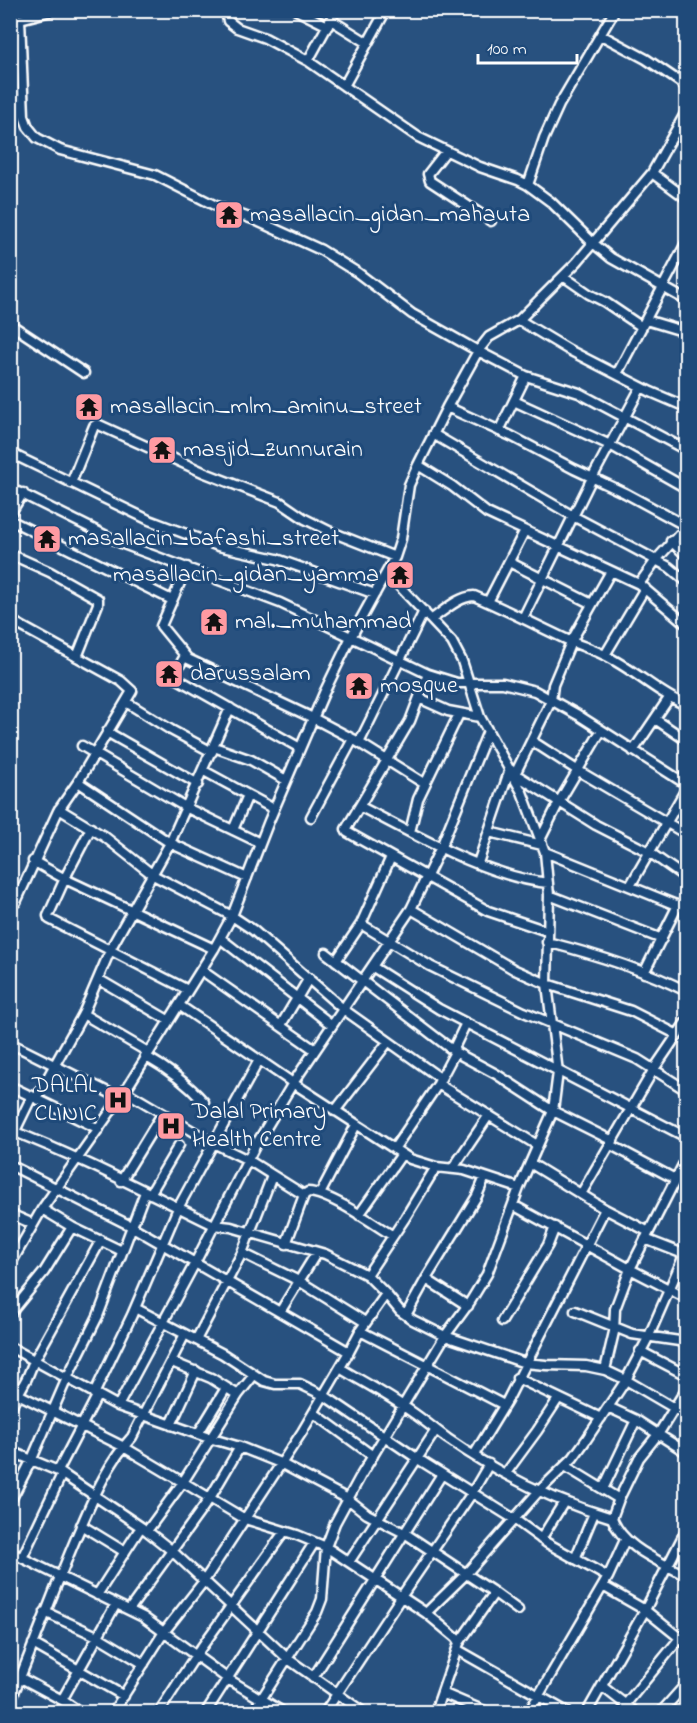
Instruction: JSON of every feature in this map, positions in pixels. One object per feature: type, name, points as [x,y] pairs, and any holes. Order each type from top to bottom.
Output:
[{"type":"street","points":[[55,10],[15,20],[24,116],[28,127],[37,138],[60,150],[155,175],[216,206],[255,220],[321,250],[358,273],[412,314],[478,351],[526,376],[579,393],[687,450]]},
{"type":"street","points":[[230,10],[227,17],[232,24],[265,38],[308,61],[418,137],[480,167],[528,185],[551,202],[593,243],[624,266],[687,300]]},
{"type":"street","points":[[296,10],[329,23],[368,43]]},
{"type":"street","points":[[308,61],[336,10]]},
{"type":"street","points":[[344,86],[386,10]]},
{"type":"street","points":[[528,185],[544,138],[559,105],[615,10]]},
{"type":"street","points":[[601,35],[646,59],[687,86]]},
{"type":"street","points":[[10,1265],[42,1209],[123,1095],[232,916],[313,718],[351,637],[395,557],[401,539],[410,485],[418,465],[478,351],[489,337],[519,320],[593,243],[652,173],[683,127],[687,112]]},
{"type":"street","points":[[446,151],[428,174],[430,181],[490,221]]},
{"type":"street","points":[[652,173],[687,198]]},
{"type":"street","points":[[617,374],[687,243]]},
{"type":"street","points":[[563,276],[589,294],[644,324],[687,332]]},
{"type":"street","points":[[519,320],[569,350],[678,405],[687,407]]},
{"type":"street","points":[[10,324],[84,373]]},
{"type":"street","points":[[499,430],[526,376]]},
{"type":"street","points":[[524,618],[592,478],[641,387]]},
{"type":"street","points":[[514,401],[610,445],[687,488]]},
{"type":"street","points":[[447,407],[499,430],[656,508],[687,526],[656,560],[605,655]]},
{"type":"street","points":[[71,483],[94,426],[97,424],[205,473],[280,502],[305,519],[395,557]]},
{"type":"street","points":[[433,434],[573,516],[669,567],[687,581]]},
{"type":"street","points":[[10,453],[149,520],[218,546],[277,559],[375,594]]},
{"type":"street","points":[[418,465],[452,486],[488,513],[642,586],[687,624]]},
{"type":"street","points":[[10,488],[123,544],[280,603],[428,674],[457,683],[503,683],[535,691],[687,784]]},
{"type":"street","points":[[10,514],[22,494]]},
{"type":"street","points":[[10,520],[172,600]]},
{"type":"street","points":[[488,602],[524,532]]},
{"type":"street","points":[[671,541],[687,555]]},
{"type":"street","points":[[10,554],[50,572],[98,599],[77,657]]},
{"type":"street","points":[[509,562],[592,604]]},
{"type":"street","points":[[187,567],[161,626],[185,656],[313,718],[356,741],[425,784]]},
{"type":"street","points":[[478,863],[513,773],[532,741],[551,701],[553,685],[571,642],[610,570]]},
{"type":"street","points":[[253,1713],[311,1623],[322,1599],[326,1547],[335,1523],[445,1335],[468,1305],[487,1274],[519,1188],[553,1111],[558,1072],[547,984],[549,895],[543,845],[513,773],[480,717],[469,682],[452,642],[387,573]]},
{"type":"street","points":[[432,619],[467,596],[474,596],[571,642],[605,655],[669,698],[687,705]]},
{"type":"street","points":[[311,817],[356,741],[375,714],[424,611]]},
{"type":"street","points":[[10,620],[131,687],[131,694],[59,809],[16,902]]},
{"type":"street","points":[[185,656],[175,677],[300,748]]},
{"type":"street","points":[[428,674],[410,722],[346,829],[347,832],[488,911],[547,931]]},
{"type":"street","points":[[419,698],[459,714],[480,717]]},
{"type":"street","points":[[633,751],[669,698]]},
{"type":"street","points":[[126,702],[171,730],[213,749],[251,760],[286,780]]},
{"type":"street","points":[[230,708],[187,808],[110,950],[83,1014],[56,1066],[13,1131],[79,1158],[214,1225],[231,1227],[317,1252],[367,1275],[406,1315],[445,1335],[525,1363],[586,1366],[604,1370],[687,1415]]},
{"type":"street","points":[[410,832],[418,799],[459,714]]},
{"type":"street","points":[[655,718],[687,740]]},
{"type":"street","points":[[118,1406],[248,1160],[293,1083],[332,1024],[374,967],[411,909],[441,847],[488,731]]},
{"type":"street","points":[[543,845],[559,802],[601,731]]},
{"type":"street","points":[[107,732],[198,784]]},
{"type":"street","points":[[532,741],[687,834]]},
{"type":"street","points":[[82,746],[187,808],[261,843]]},
{"type":"street","points":[[204,771],[274,809]]},
{"type":"street","points":[[513,773],[596,825],[649,852],[687,878]]},
{"type":"street","points":[[78,782],[170,843],[247,878]]},
{"type":"street","points":[[630,886],[687,789]]},
{"type":"street","points":[[233,830],[248,795]]},
{"type":"street","points":[[360,807],[441,847],[513,878],[548,883]]},
{"type":"street","points":[[59,809],[91,828],[153,874],[232,916],[253,930],[343,1009],[439,1081],[537,1145]]},
{"type":"street","points":[[91,828],[48,919],[188,990]]},
{"type":"street","points":[[489,832],[543,845],[630,886],[682,907],[644,973]]},
{"type":"street","points":[[336,961],[361,924],[391,857]]},
{"type":"street","points":[[33,861],[65,879],[214,949]]},
{"type":"street","points":[[549,895],[662,939]]},
{"type":"street","points":[[411,909],[484,954],[515,970],[547,984],[631,1011],[678,1035]]},
{"type":"street","points":[[361,924],[409,956],[551,1023],[637,1059],[686,1089]]},
{"type":"street","points":[[220,938],[332,1024]]},
{"type":"street","points":[[547,942],[576,949],[684,990],[687,980]]},
{"type":"street","points":[[326,952],[454,1051],[496,1074],[553,1111],[677,1180]]},
{"type":"street","points":[[374,967],[411,992],[466,1023],[687,1137]]},
{"type":"street","points":[[201,970],[315,1050]]},
{"type":"street","points":[[281,1025],[309,978]]},
{"type":"street","points":[[98,979],[168,1020]]},
{"type":"street","points":[[178,1005],[410,1159],[436,1167],[453,1168],[519,1188]]},
{"type":"street","points":[[83,1014],[147,1054],[186,1082],[204,1102]]},
{"type":"street","points":[[581,1194],[654,1069],[687,1022]]},
{"type":"street","points":[[359,1215],[439,1081],[466,1023]]},
{"type":"street","points":[[335,1111],[388,1042]]},
{"type":"street","points":[[10,1043],[162,1114],[248,1160],[303,1196]]},
{"type":"street","points":[[22,1558],[178,1208],[259,1060]]},
{"type":"street","points":[[10,1086],[99,1130]]},
{"type":"street","points":[[122,1181],[162,1114]]},
{"type":"street","points":[[453,1168],[489,1115]]},
{"type":"street","points":[[320,1194],[356,1125]]},
{"type":"street","points":[[10,1502],[98,1316],[131,1226],[147,1193],[179,1145]]},
{"type":"street","points":[[604,1370],[614,1327],[615,1309],[630,1269],[687,1159]]},
{"type":"street","points":[[426,1613],[465,1575],[586,1440],[626,1380],[648,1338],[686,1254],[647,1235],[530,1162]]},
{"type":"street","points":[[10,1165],[131,1226],[349,1352]]},
{"type":"street","points":[[367,1275],[436,1167]]},
{"type":"street","points":[[196,1340],[242,1252],[272,1176]]},
{"type":"street","points":[[406,1315],[472,1206],[485,1177]]},
{"type":"street","points":[[286,1244],[303,1196],[308,1192],[320,1194],[393,1236]]},
{"type":"street","points":[[513,1205],[687,1298]]},
{"type":"street","points":[[42,1209],[72,1227],[122,1251]]},
{"type":"street","points":[[474,1455],[504,1405],[604,1209]]},
{"type":"street","points":[[10,1215],[33,1224]]},
{"type":"street","points":[[10,1314],[44,1272],[72,1227]]},
{"type":"street","points":[[502,1322],[548,1245],[555,1227]]},
{"type":"street","points":[[10,1409],[15,1392],[101,1240]]},
{"type":"street","points":[[242,1252],[299,1281],[365,1322]]},
{"type":"street","points":[[280,1312],[317,1252]]},
{"type":"street","points":[[426,1279],[468,1305]]},
{"type":"street","points":[[113,1713],[164,1632],[204,1581],[245,1519],[325,1396],[365,1322],[386,1294]]},
{"type":"street","points":[[135,1308],[223,1354],[254,1375],[275,1384],[306,1386],[325,1396],[384,1437],[575,1559],[683,1640],[626,1705]]},
{"type":"street","points":[[575,1311],[648,1338],[687,1342]]},
{"type":"street","points":[[360,1331],[504,1405]]},
{"type":"street","points":[[10,1702],[13,1689],[21,1678],[58,1577],[94,1496],[122,1446],[132,1437],[185,1334]]},
{"type":"street","points":[[10,1347],[118,1406],[240,1447],[280,1463],[348,1499],[378,1520],[406,1534],[518,1610]]},
{"type":"street","points":[[640,1351],[687,1375]]},
{"type":"street","points":[[172,1362],[196,1371],[238,1395]]},
{"type":"street","points":[[340,1368],[404,1406],[489,1464],[538,1491],[612,1518]]},
{"type":"street","points":[[171,1425],[196,1371]]},
{"type":"street","points":[[97,1595],[125,1552],[183,1482],[209,1438],[254,1375]]},
{"type":"street","points":[[517,1378],[601,1418]]},
{"type":"street","points":[[198,1434],[226,1388]]},
{"type":"street","points":[[687,1389],[639,1458],[619,1498],[612,1518],[615,1527],[625,1540],[687,1576]]},
{"type":"street","points":[[15,1392],[122,1446],[245,1519],[326,1547],[426,1613],[456,1638],[459,1647],[567,1713]]},
{"type":"street","points":[[506,1473],[558,1399]]},
{"type":"street","points":[[608,1407],[636,1420],[687,1452]]},
{"type":"street","points":[[314,1413],[373,1456]]},
{"type":"street","points":[[603,1489],[636,1420]]},
{"type":"street","points":[[349,1562],[436,1430]]},
{"type":"street","points":[[129,1610],[210,1498],[240,1447]]},
{"type":"street","points":[[10,1451],[60,1473],[144,1529],[171,1550],[288,1659],[363,1713]]},
{"type":"street","points":[[325,1713],[489,1464]]},
{"type":"street","points":[[565,1466],[619,1498]]},
{"type":"street","points":[[313,1678],[442,1474]]},
{"type":"street","points":[[541,1539],[564,1502]]},
{"type":"street","points":[[575,1559],[594,1513]]},
{"type":"street","points":[[81,1525],[125,1552]]},
{"type":"street","points":[[587,1713],[603,1688],[687,1530]]},
{"type":"street","points":[[159,1713],[196,1655],[284,1532]]},
{"type":"street","points":[[529,1713],[605,1581],[625,1540]]},
{"type":"street","points":[[206,1713],[314,1542]]},
{"type":"street","points":[[11,1552],[129,1610],[164,1632],[228,1679],[281,1712]]},
{"type":"street","points":[[435,1713],[459,1647],[492,1596],[492,1591]]},
{"type":"street","points":[[62,1700],[116,1604]]},
{"type":"street","points":[[45,1612],[99,1637],[144,1664]]},
{"type":"street","points":[[33,1644],[124,1696]]},
{"type":"street","points":[[21,1678],[62,1700],[80,1713]]},
{"type":"street","points":[[661,1713],[687,1684]]},
{"type":"street","points":[[603,1688],[635,1713]]},
{"type":"street","points":[[442,1693],[487,1713]]},
{"type":"place","name":"masallacin_gidan_mahauta","points":[[229,215]]},
{"type":"place","name":"masallacin_mlm_aminu_street","points":[[89,407]]},
{"type":"place","name":"masjid_zunnurain","points":[[162,450]]},
{"type":"place","name":"masallacin_bafashi_street","points":[[47,539]]},
{"type":"place","name":"masallacin_gidan_yamma","points":[[400,575]]},
{"type":"place","name":"mal._muhammad","points":[[214,622]]},
{"type":"place","name":"darussalam","points":[[169,674]]},
{"type":"place","name":"mosque","points":[[359,686]]},
{"type":"place","name":"DALAL CLINIC","points":[[118,1100]]},
{"type":"place","name":"Dalal Primary Health Centre","points":[[171,1126]]}]
